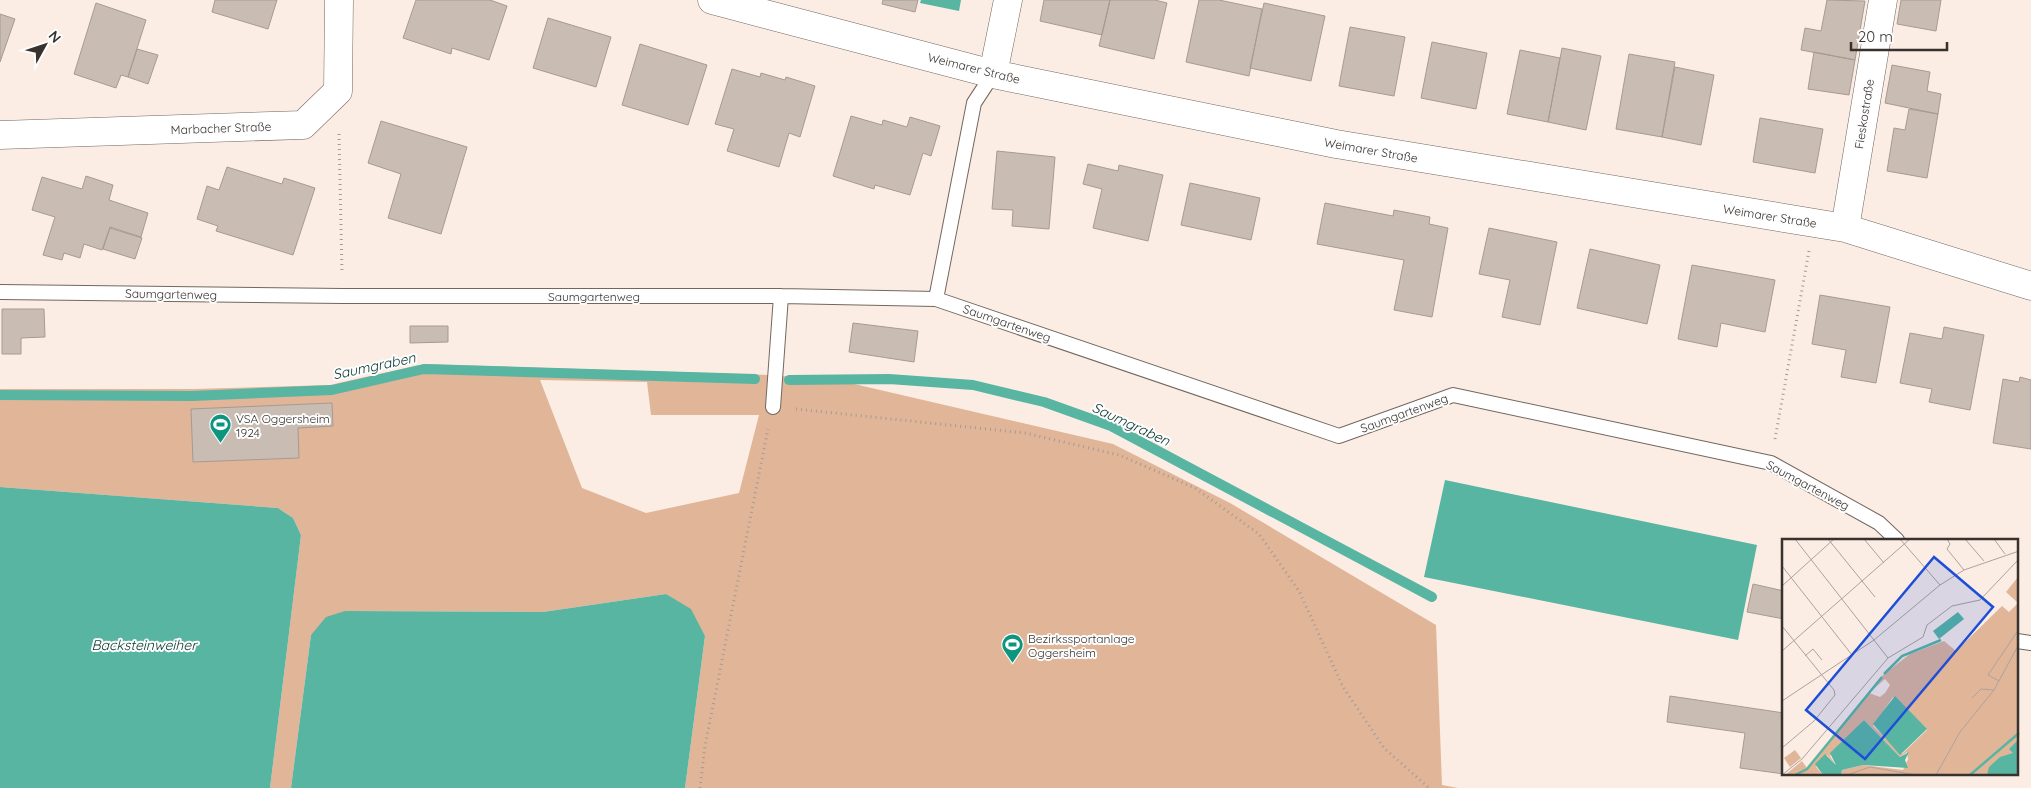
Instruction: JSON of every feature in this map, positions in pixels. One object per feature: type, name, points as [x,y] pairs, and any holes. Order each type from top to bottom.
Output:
[{"type":"street","points":[[338,91],[339,0]]},
{"type":"street","points":[[993,74],[1008,0]]},
{"type":"street","name":"Fieskostraße","points":[[1845,228],[1883,0]]},
{"type":"street","name":"Weimarer Straße","points":[[720,1],[993,74],[1336,144],[1845,228],[2031,286]]},
{"type":"street","name":"Marbacher Straße","points":[[0,135],[303,125],[338,91]]},
{"type":"lane","points":[[936,299],[974,103],[993,74]]},
{"type":"lane","name":"Saumgartenweg","points":[[0,292],[343,296],[781,296],[936,299],[1339,436],[1453,395],[1771,463],[1879,523],[1896,539]]},
{"type":"lane","points":[[773,407],[781,296]]},
{"type":"lane","points":[[2018,641],[2031,643]]},
{"type":"path","points":[[338,91],[343,296]]},
{"type":"path","points":[[1771,463],[1814,224]]},
{"type":"path","points":[[700,788],[705,746],[773,407],[1025,433],[1119,455],[1195,488],[1259,534],[1299,591],[1343,687],[1384,748],[1429,788]]},
{"type":"shaded area","points":[[424,364],[768,375],[837,380],[1113,444],[1230,503],[1436,625],[1442,785],[1458,788],[685,788],[705,636],[666,594],[543,612],[345,611],[311,635],[291,788],[270,788],[301,535],[293,518],[278,508],[0,487],[0,389],[193,389],[330,385]],"holes":[[[540,380],[647,382],[651,415],[759,415],[739,493],[646,513],[582,488]]]},
{"type":"water","points":[[921,0],[961,0],[959,11],[920,3]]},
{"type":"water","points":[[1445,480],[1757,545],[1738,640],[1424,577]]},
{"type":"water","name":"Backsteinweiher","points":[[0,487],[278,508],[293,518],[301,535],[270,788],[0,788]]},
{"type":"water","points":[[666,594],[691,609],[705,636],[685,788],[291,788],[311,635],[326,617],[345,611],[543,612]]},
{"type":"building","points":[[215,0],[277,0],[268,29],[212,12]]},
{"type":"building","points":[[416,0],[490,0],[507,6],[489,60],[452,48],[451,54],[403,38]]},
{"type":"building","points":[[883,0],[918,0],[915,12],[882,4]]},
{"type":"building","points":[[1044,0],[1110,0],[1102,35],[1040,21]]},
{"type":"building","points":[[1110,0],[1155,0],[1167,3],[1154,59],[1099,46]]},
{"type":"building","points":[[1199,0],[1219,0],[1262,9],[1249,76],[1186,62]]},
{"type":"building","points":[[1827,0],[1865,1],[1855,60],[1801,50],[1805,28],[1821,31]]},
{"type":"building","points":[[1901,0],[1941,0],[1936,31],[1897,24]]},
{"type":"building","points":[[96,3],[146,20],[128,77],[121,75],[116,88],[74,74]]},
{"type":"building","points":[[1264,3],[1325,16],[1311,81],[1250,68]]},
{"type":"building","points":[[0,14],[15,19],[0,62]]},
{"type":"building","points":[[548,18],[611,37],[596,87],[533,68]]},
{"type":"building","points":[[1350,27],[1405,37],[1394,96],[1339,86]]},
{"type":"building","points":[[1432,42],[1487,53],[1476,109],[1421,98]]},
{"type":"building","points":[[640,44],[707,65],[688,125],[622,105]]},
{"type":"building","points":[[1562,48],[1601,56],[1586,130],[1548,122]]},
{"type":"building","points":[[137,49],[158,55],[148,84],[128,77]]},
{"type":"building","points":[[1520,50],[1560,58],[1548,122],[1507,114]]},
{"type":"building","points":[[1814,52],[1855,60],[1849,95],[1808,89]]},
{"type":"building","points":[[1629,54],[1675,62],[1662,137],[1616,129]]},
{"type":"building","points":[[1892,65],[1930,72],[1927,91],[1941,94],[1938,114],[1885,103]]},
{"type":"building","points":[[1675,67],[1714,75],[1701,145],[1662,137]]},
{"type":"building","points":[[732,69],[760,77],[761,73],[785,80],[786,77],[815,86],[800,137],[789,133],[779,167],[727,151],[734,129],[715,124]]},
{"type":"building","points":[[1909,109],[1938,114],[1927,178],[1887,171],[1894,128],[1905,130]]},
{"type":"building","points":[[851,116],[882,125],[883,120],[907,127],[910,117],[940,126],[931,156],[923,153],[910,195],[875,185],[874,189],[833,176]]},
{"type":"building","points":[[1760,118],[1823,129],[1815,173],[1753,162]]},
{"type":"building","points":[[381,121],[467,147],[441,234],[388,218],[401,174],[368,163]]},
{"type":"building","points":[[997,151],[1055,157],[1049,229],[1012,226],[1013,210],[992,209]]},
{"type":"building","points":[[1088,164],[1118,171],[1119,165],[1163,175],[1148,241],[1093,228],[1102,189],[1083,184]]},
{"type":"building","points":[[227,167],[282,184],[284,178],[315,188],[293,255],[216,231],[218,226],[197,219],[207,186],[219,190]]},
{"type":"building","points":[[86,176],[113,185],[109,200],[148,213],[141,237],[110,227],[102,250],[84,244],[80,258],[64,253],[62,260],[43,255],[55,217],[32,210],[42,177],[82,189]]},
{"type":"building","points":[[1190,183],[1260,198],[1251,240],[1181,225]]},
{"type":"building","points":[[1325,203],[1393,216],[1394,210],[1430,217],[1429,224],[1448,228],[1432,317],[1394,310],[1404,260],[1317,244]]},
{"type":"building","points":[[110,228],[142,238],[135,259],[103,249]]},
{"type":"building","points":[[1489,228],[1557,242],[1540,325],[1502,317],[1510,280],[1479,274]]},
{"type":"building","points":[[1590,249],[1660,265],[1647,324],[1577,308]]},
{"type":"building","points":[[1692,265],[1775,280],[1765,332],[1721,323],[1717,347],[1678,339]]},
{"type":"building","points":[[1820,295],[1890,307],[1876,383],[1841,377],[1846,350],[1812,344]]},
{"type":"building","points":[[2,309],[44,309],[45,337],[21,338],[21,354],[2,354]]},
{"type":"building","points":[[853,323],[918,331],[914,362],[849,352]]},
{"type":"building","points":[[410,326],[448,326],[448,342],[410,343]]},
{"type":"building","points":[[1944,327],[1984,335],[1970,410],[1929,402],[1932,389],[1900,383],[1910,333],[1942,339]]},
{"type":"building","points":[[2020,377],[2031,380],[2031,449],[1993,443],[2003,379],[2019,382]]},
{"type":"building","points":[[332,403],[333,426],[298,428],[299,458],[193,462],[191,409]]},
{"type":"building","points":[[1753,584],[1782,591],[1782,619],[1747,612]]},
{"type":"building","points":[[1670,696],[1782,713],[1782,774],[1740,768],[1745,733],[1667,722]]},
{"type":"waterway","name":"Saumgraben","points":[[0,395],[192,396],[332,390],[424,369],[755,379]]},
{"type":"waterway","name":"Saumgraben","points":[[789,380],[889,379],[973,385],[1044,402],[1111,426],[1432,597]]},
{"type":"place","name":"VSA Oggersheim 1924","points":[[220,444]]},
{"type":"place","name":"Bezirkssportanlage Oggersheim","points":[[1012,664]]}]
